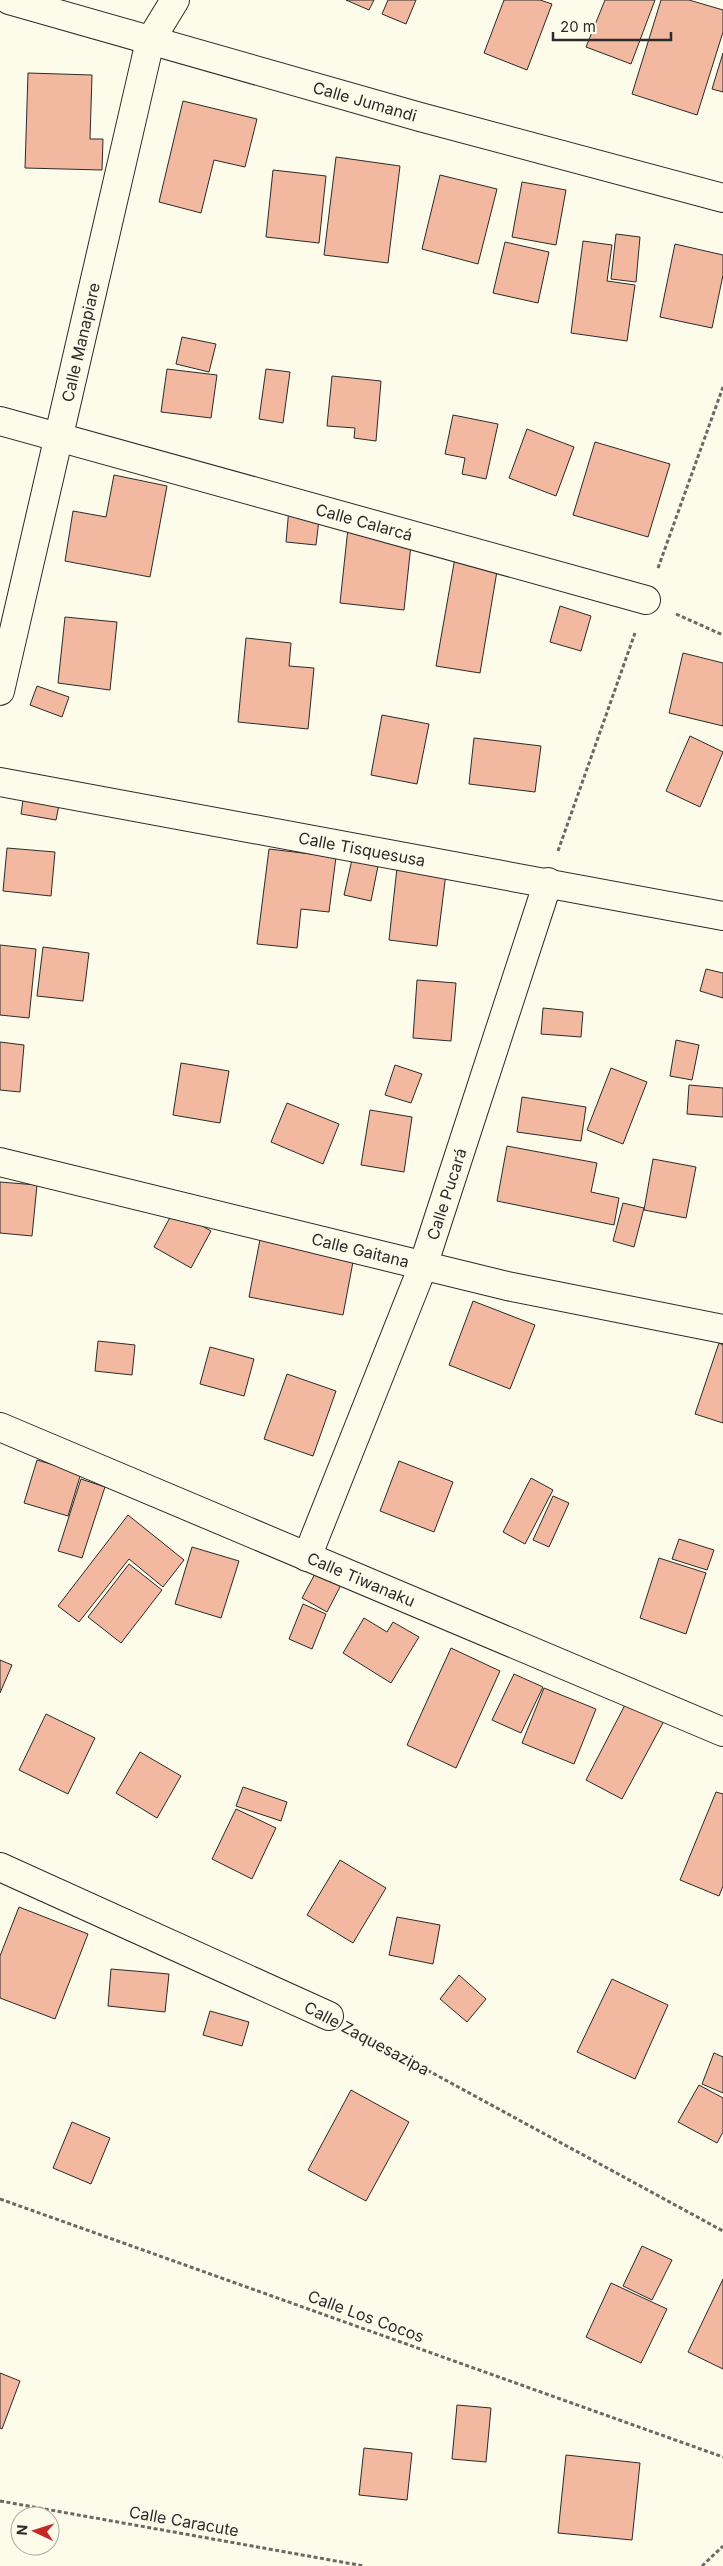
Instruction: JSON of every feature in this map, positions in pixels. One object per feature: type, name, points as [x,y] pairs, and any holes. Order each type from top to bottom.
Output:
[{"type":"street","name":"Calle Jumandi","points":[[9,0],[429,120],[723,198]]},
{"type":"street","name":"Calle Manapiare","points":[[0,691],[150,40],[175,0]]},
{"type":"street","name":"Calle Calarcá","points":[[0,421],[646,600]]},
{"type":"street","name":"Calle Tisquesusa","points":[[0,782],[548,882],[723,916]]},
{"type":"street","name":"Calle Pucará","points":[[307,1557],[423,1266],[548,882]]},
{"type":"street","name":"Calle Gaitana","points":[[0,1162],[507,1286],[723,1329]]},
{"type":"street","name":"Calle Tiwanaku","points":[[0,1427],[723,1732]]},
{"type":"street","name":"Calle Zaquesazipa","points":[[0,1867],[329,2016]]},
{"type":"path","points":[[646,600],[723,635]]},
{"type":"path","name":"Calle Zaquesazipa","points":[[329,2016],[723,2230]]},
{"type":"path","name":"Calle Los Cocos","points":[[0,2199],[723,2457]]},
{"type":"path","name":"Calle Caracute","points":[[0,2501],[364,2566]]},
{"type":"path","points":[[702,2566],[723,2546]]},
{"type":"building","points":[[346,0],[374,0],[369,10]]},
{"type":"building","points":[[388,0],[416,0],[406,24],[382,14]]},
{"type":"building","points":[[504,0],[540,0],[552,4],[527,70],[484,53]]},
{"type":"building","points":[[605,0],[655,0],[631,64],[586,47]]},
{"type":"building","points":[[661,0],[689,0],[723,10],[723,32],[697,115],[632,94]]},
{"type":"building","points":[[723,53],[723,92],[712,89]]},
{"type":"building","points":[[28,73],[92,75],[90,139],[103,139],[102,170],[25,168]]},
{"type":"building","points":[[183,101],[257,119],[245,167],[214,160],[201,213],[159,202]]},
{"type":"building","points":[[336,157],[400,166],[388,263],[324,255]]},
{"type":"building","points":[[273,170],[326,176],[319,243],[266,237]]},
{"type":"building","points":[[440,175],[497,189],[478,264],[422,249]]},
{"type":"building","points":[[522,182],[566,190],[556,245],[512,237]]},
{"type":"building","points":[[616,234],[640,237],[636,282],[611,279]]},
{"type":"building","points":[[583,241],[612,245],[607,281],[635,285],[627,341],[571,333]]},
{"type":"building","points":[[505,242],[549,252],[538,303],[493,293]]},
{"type":"building","points":[[675,244],[723,255],[723,275],[712,328],[660,317]]},
{"type":"building","points":[[182,337],[216,344],[209,372],[176,364]]},
{"type":"building","points":[[167,369],[217,375],[211,418],[161,412]]},
{"type":"building","points":[[266,369],[290,372],[283,423],[259,419]]},
{"type":"building","points":[[332,376],[381,381],[376,441],[354,438],[355,428],[327,426]]},
{"type":"building","points":[[453,415],[498,424],[486,479],[462,474],[465,458],[445,454]]},
{"type":"building","points":[[527,429],[574,447],[556,496],[509,478]]},
{"type":"building","points":[[595,442],[670,464],[648,537],[573,515]]},
{"type":"building","points":[[114,475],[167,486],[150,577],[65,561],[73,511],[106,517]]},
{"type":"building","points":[[289,508],[320,511],[316,545],[286,542]]},
{"type":"building","points":[[348,528],[412,535],[404,610],[340,603]]},
{"type":"building","points":[[456,552],[499,559],[480,673],[436,666]]},
{"type":"building","points":[[560,606],[591,616],[581,651],[550,642]]},
{"type":"building","points":[[65,617],[117,622],[110,690],[58,683]]},
{"type":"building","points":[[246,638],[291,643],[289,666],[314,668],[308,729],[238,722]]},
{"type":"building","points":[[683,653],[723,663],[723,726],[669,713]]},
{"type":"building","points":[[37,686],[69,697],[62,717],[30,705]]},
{"type":"building","points":[[382,715],[429,724],[417,784],[371,775]]},
{"type":"building","points":[[690,736],[723,752],[700,807],[666,791]]},
{"type":"building","points":[[474,738],[541,746],[535,792],[469,784]]},
{"type":"building","points":[[24,793],[60,800],[56,820],[21,814]]},
{"type":"building","points":[[7,848],[55,852],[51,896],[3,891]]},
{"type":"building","points":[[269,849],[336,857],[329,912],[301,909],[297,948],[257,944]]},
{"type":"building","points":[[353,855],[379,861],[371,901],[344,895]]},
{"type":"building","points":[[397,868],[446,873],[437,946],[389,940]]},
{"type":"building","points":[[0,945],[36,949],[29,1018],[0,1015]]},
{"type":"building","points":[[43,947],[89,953],[83,1001],[37,996]]},
{"type":"building","points":[[706,969],[723,973],[723,998],[700,991]]},
{"type":"building","points":[[417,980],[456,983],[451,1041],[413,1038]]},
{"type":"building","points":[[543,1008],[583,1012],[581,1037],[541,1034]]},
{"type":"building","points":[[676,1040],[699,1045],[692,1080],[670,1076]]},
{"type":"building","points":[[0,1042],[24,1045],[20,1092],[0,1090]]},
{"type":"building","points":[[181,1063],[229,1071],[220,1123],[173,1115]]},
{"type":"building","points":[[395,1065],[422,1074],[411,1103],[385,1095]]},
{"type":"building","points":[[611,1068],[647,1082],[623,1144],[587,1130]]},
{"type":"building","points":[[689,1085],[723,1088],[723,1117],[687,1114]]},
{"type":"building","points":[[522,1097],[586,1107],[581,1141],[517,1132]]},
{"type":"building","points":[[287,1103],[339,1124],[323,1164],[271,1142]]},
{"type":"building","points":[[370,1110],[412,1117],[404,1172],[361,1165]]},
{"type":"building","points":[[507,1146],[597,1163],[591,1192],[619,1198],[614,1225],[497,1201]]},
{"type":"building","points":[[653,1159],[696,1167],[686,1218],[644,1210]]},
{"type":"building","points":[[0,1182],[37,1185],[32,1236],[0,1233]]},
{"type":"building","points":[[623,1203],[644,1208],[634,1247],[613,1241]]},
{"type":"building","points":[[174,1210],[211,1231],[191,1268],[154,1247]]},
{"type":"building","points":[[262,1229],[356,1246],[343,1315],[249,1297]]},
{"type":"building","points":[[473,1301],[535,1325],[510,1389],[449,1365]]},
{"type":"building","points":[[98,1341],[135,1345],[132,1375],[95,1371]]},
{"type":"building","points":[[719,1343],[723,1345],[723,1423],[695,1414]]},
{"type":"building","points":[[210,1347],[254,1359],[244,1396],[200,1384]]},
{"type":"building","points":[[287,1374],[336,1391],[313,1456],[264,1439]]},
{"type":"building","points":[[37,1460],[81,1473],[68,1516],[24,1503]]},
{"type":"building","points":[[399,1461],[453,1482],[434,1532],[380,1511]]},
{"type":"building","points":[[531,1478],[553,1490],[525,1544],[503,1532]]},
{"type":"building","points":[[81,1479],[105,1487],[82,1558],[58,1551]]},
{"type":"building","points":[[553,1496],[569,1503],[549,1547],[533,1540]]},
{"type":"building","points":[[128,1515],[184,1560],[163,1587],[129,1559],[79,1622],[58,1606]]},
{"type":"building","points":[[679,1539],[714,1550],[707,1570],[672,1559]]},
{"type":"building","points":[[192,1547],[239,1561],[221,1618],[175,1604]]},
{"type":"building","points":[[659,1558],[706,1573],[686,1634],[640,1618]]},
{"type":"building","points":[[129,1564],[162,1590],[121,1643],[88,1617]]},
{"type":"building","points":[[316,1572],[341,1585],[327,1612],[302,1598]]},
{"type":"building","points":[[303,1604],[326,1614],[312,1649],[289,1639]]},
{"type":"building","points":[[364,1618],[387,1632],[393,1622],[419,1637],[391,1683],[343,1653]]},
{"type":"building","points":[[451,1648],[500,1671],[456,1768],[407,1745]]},
{"type":"building","points":[[0,1660],[12,1665],[0,1693]]},
{"type":"building","points":[[514,1674],[543,1687],[521,1733],[492,1720]]},
{"type":"building","points":[[544,1688],[596,1709],[574,1764],[522,1743]]},
{"type":"building","points":[[627,1701],[664,1721],[622,1799],[586,1780]]},
{"type":"building","points":[[46,1714],[95,1738],[68,1794],[19,1770]]},
{"type":"building","points":[[140,1752],[181,1776],[157,1818],[116,1793]]},
{"type":"building","points":[[243,1787],[287,1802],[281,1821],[236,1806]]},
{"type":"building","points":[[716,1792],[723,1794],[723,1886],[719,1896],[680,1880]]},
{"type":"building","points":[[236,1809],[276,1828],[252,1879],[212,1859]]},
{"type":"building","points":[[340,1860],[386,1888],[353,1943],[307,1915]]},
{"type":"building","points":[[19,1907],[88,1934],[55,2019],[0,1998],[0,1956]]},
{"type":"building","points":[[397,1917],[440,1925],[433,1964],[389,1955]]},
{"type":"building","points":[[111,1969],[169,1974],[165,2012],[108,2006]]},
{"type":"building","points":[[459,1975],[486,1999],[467,2022],[440,1999]]},
{"type":"building","points":[[612,1979],[668,2005],[635,2079],[577,2052]]},
{"type":"building","points":[[210,2011],[249,2022],[242,2046],[203,2035]]},
{"type":"building","points":[[714,2053],[723,2057],[723,2093],[702,2084]]},
{"type":"building","points":[[699,2085],[723,2098],[723,2132],[717,2143],[678,2122]]},
{"type":"building","points":[[351,2090],[409,2122],[366,2201],[308,2170]]},
{"type":"building","points":[[72,2122],[110,2138],[91,2184],[53,2168]]},
{"type":"building","points":[[642,2246],[672,2260],[652,2300],[623,2286]]},
{"type":"building","points":[[723,2279],[723,2369],[688,2352]]},
{"type":"building","points":[[611,2283],[667,2309],[641,2363],[586,2337]]},
{"type":"building","points":[[0,2373],[20,2381],[2,2429],[0,2428]]},
{"type":"building","points":[[457,2405],[491,2408],[486,2462],[452,2459]]},
{"type":"building","points":[[364,2448],[412,2453],[407,2500],[359,2495]]},
{"type":"building","points":[[566,2455],[640,2463],[632,2540],[558,2533]]}]
